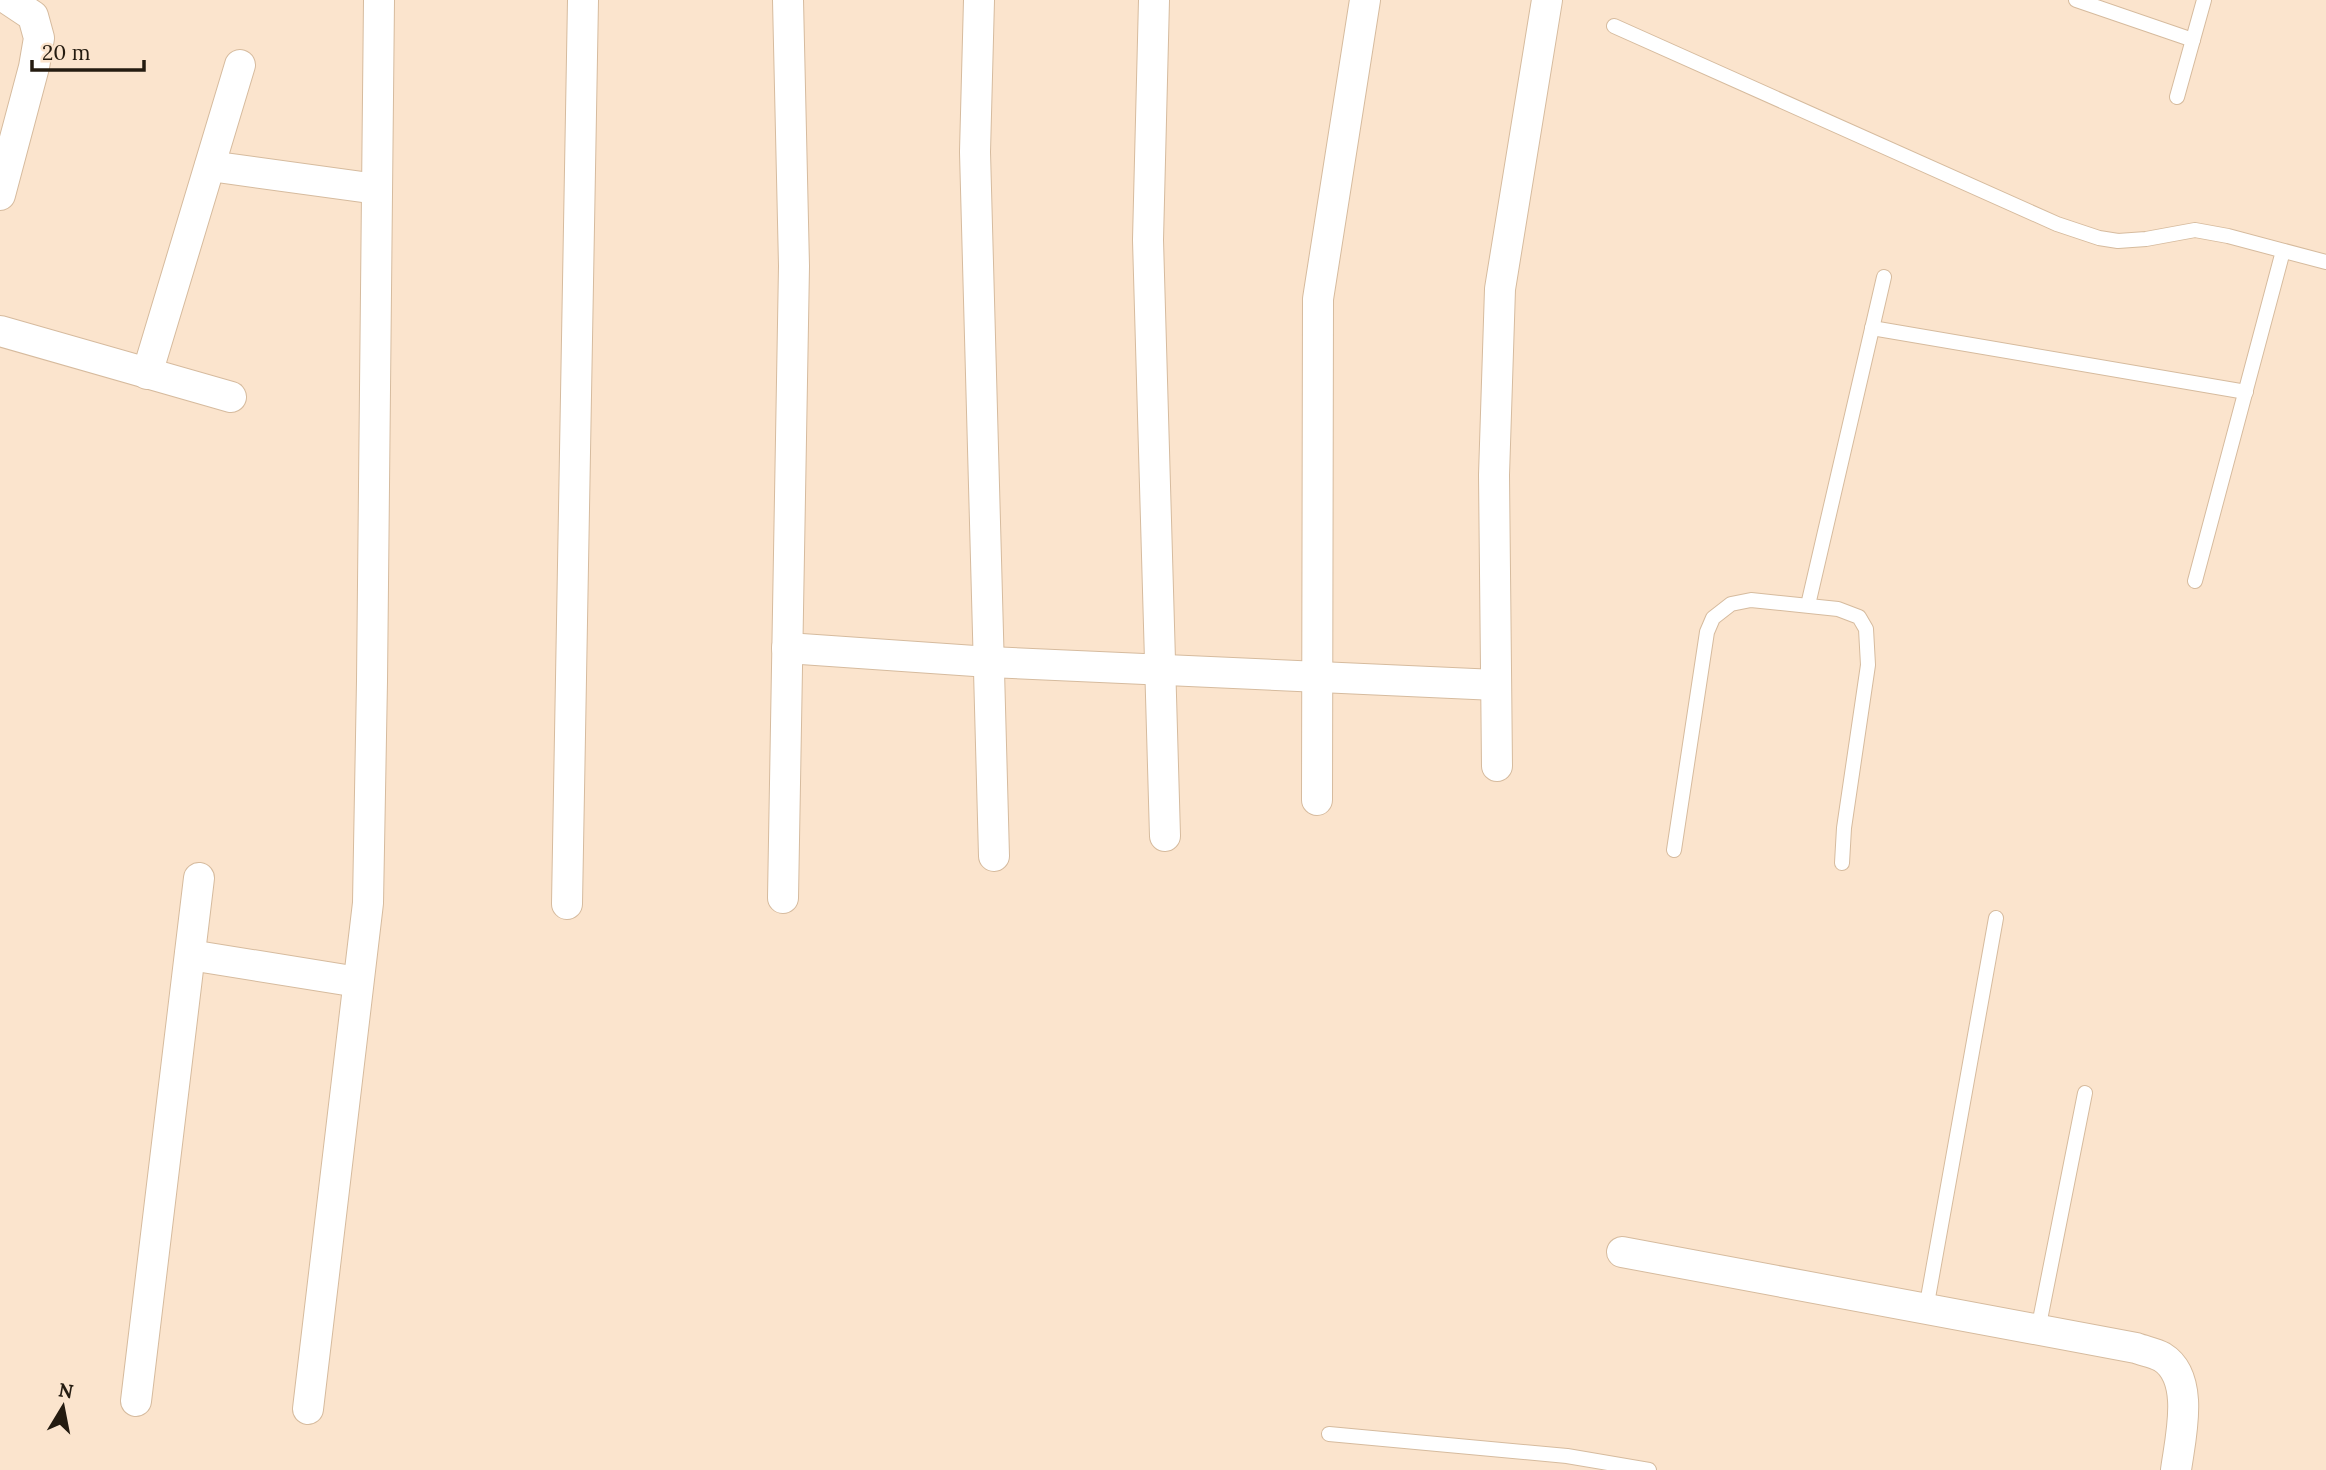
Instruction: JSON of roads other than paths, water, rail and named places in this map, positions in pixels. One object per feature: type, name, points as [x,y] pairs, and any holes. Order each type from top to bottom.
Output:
[{"type":"street","points":[[0,195],[34,67],[39,38],[33,16],[9,0]]},
{"type":"street","points":[[308,1409],[368,903],[379,0]]},
{"type":"street","points":[[567,904],[583,0]]},
{"type":"street","points":[[783,898],[794,266],[788,0]]},
{"type":"street","points":[[979,0],[975,152],[994,856]]},
{"type":"street","points":[[1154,0],[1148,240],[1165,835]]},
{"type":"street","points":[[1317,800],[1318,299],[1365,0]]},
{"type":"street","points":[[1497,766],[1494,475],[1500,289],[1547,0]]},
{"type":"street","points":[[148,374],[240,65]]},
{"type":"street","points":[[210,166],[377,190]]},
{"type":"street","points":[[0,331],[231,397]]},
{"type":"street","points":[[787,648],[989,662],[1496,685]]},
{"type":"street","points":[[136,1401],[199,878]]},
{"type":"street","points":[[190,955],[358,982]]},
{"type":"street","points":[[1622,1252],[2136,1348],[2162,1357],[2175,1369],[2185,1409],[2176,1470]]},
{"type":"lane","points":[[2076,0],[2193,40]]},
{"type":"lane","points":[[2177,97],[2204,0]]},
{"type":"lane","points":[[1614,26],[2057,224],[2099,238],[2118,241],[2146,239],[2195,230],[2326,262]]},
{"type":"lane","points":[[2195,581],[2283,251]]},
{"type":"lane","points":[[1808,605],[1884,277]]},
{"type":"lane","points":[[1872,328],[2246,392]]},
{"type":"lane","points":[[1674,850],[1703,646],[1713,618],[1731,604],[1751,600],[1838,609],[1859,617],[1866,629],[1868,665],[1844,828],[1842,863]]},
{"type":"lane","points":[[1926,1309],[1996,918]]},
{"type":"lane","points":[[2038,1330],[2085,1093]]},
{"type":"lane","points":[[1329,1434],[1567,1456],[1649,1470]]}]
